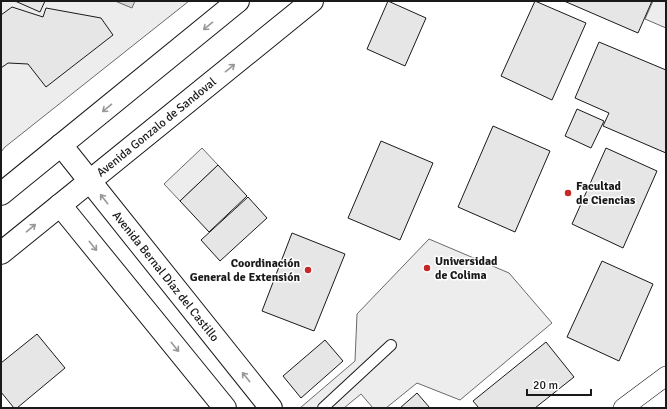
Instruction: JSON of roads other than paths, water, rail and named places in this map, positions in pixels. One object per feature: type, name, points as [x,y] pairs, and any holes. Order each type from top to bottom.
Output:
[{"type":"main road","points":[[1,194],[238,1]]},
{"type":"main road","name":"Avenida Gonzalo de Sandoval","points":[[1,253],[312,1]]},
{"type":"main road","name":"Avenida Bernal Díaz del Castillo","points":[[61,145],[271,408]]},
{"type":"main road","points":[[60,205],[225,408]]},
{"type":"street","points":[[623,408],[666,376]]},
{"type":"lane","points":[[323,408],[391,345]]},
{"type":"place","name":"Facultad de Ciencias","points":[[568,193]]},
{"type":"place","name":"Universidad de Colima","points":[[427,268]]},
{"type":"place","name":"Coordinación General de Extensión","points":[[308,270]]}]
